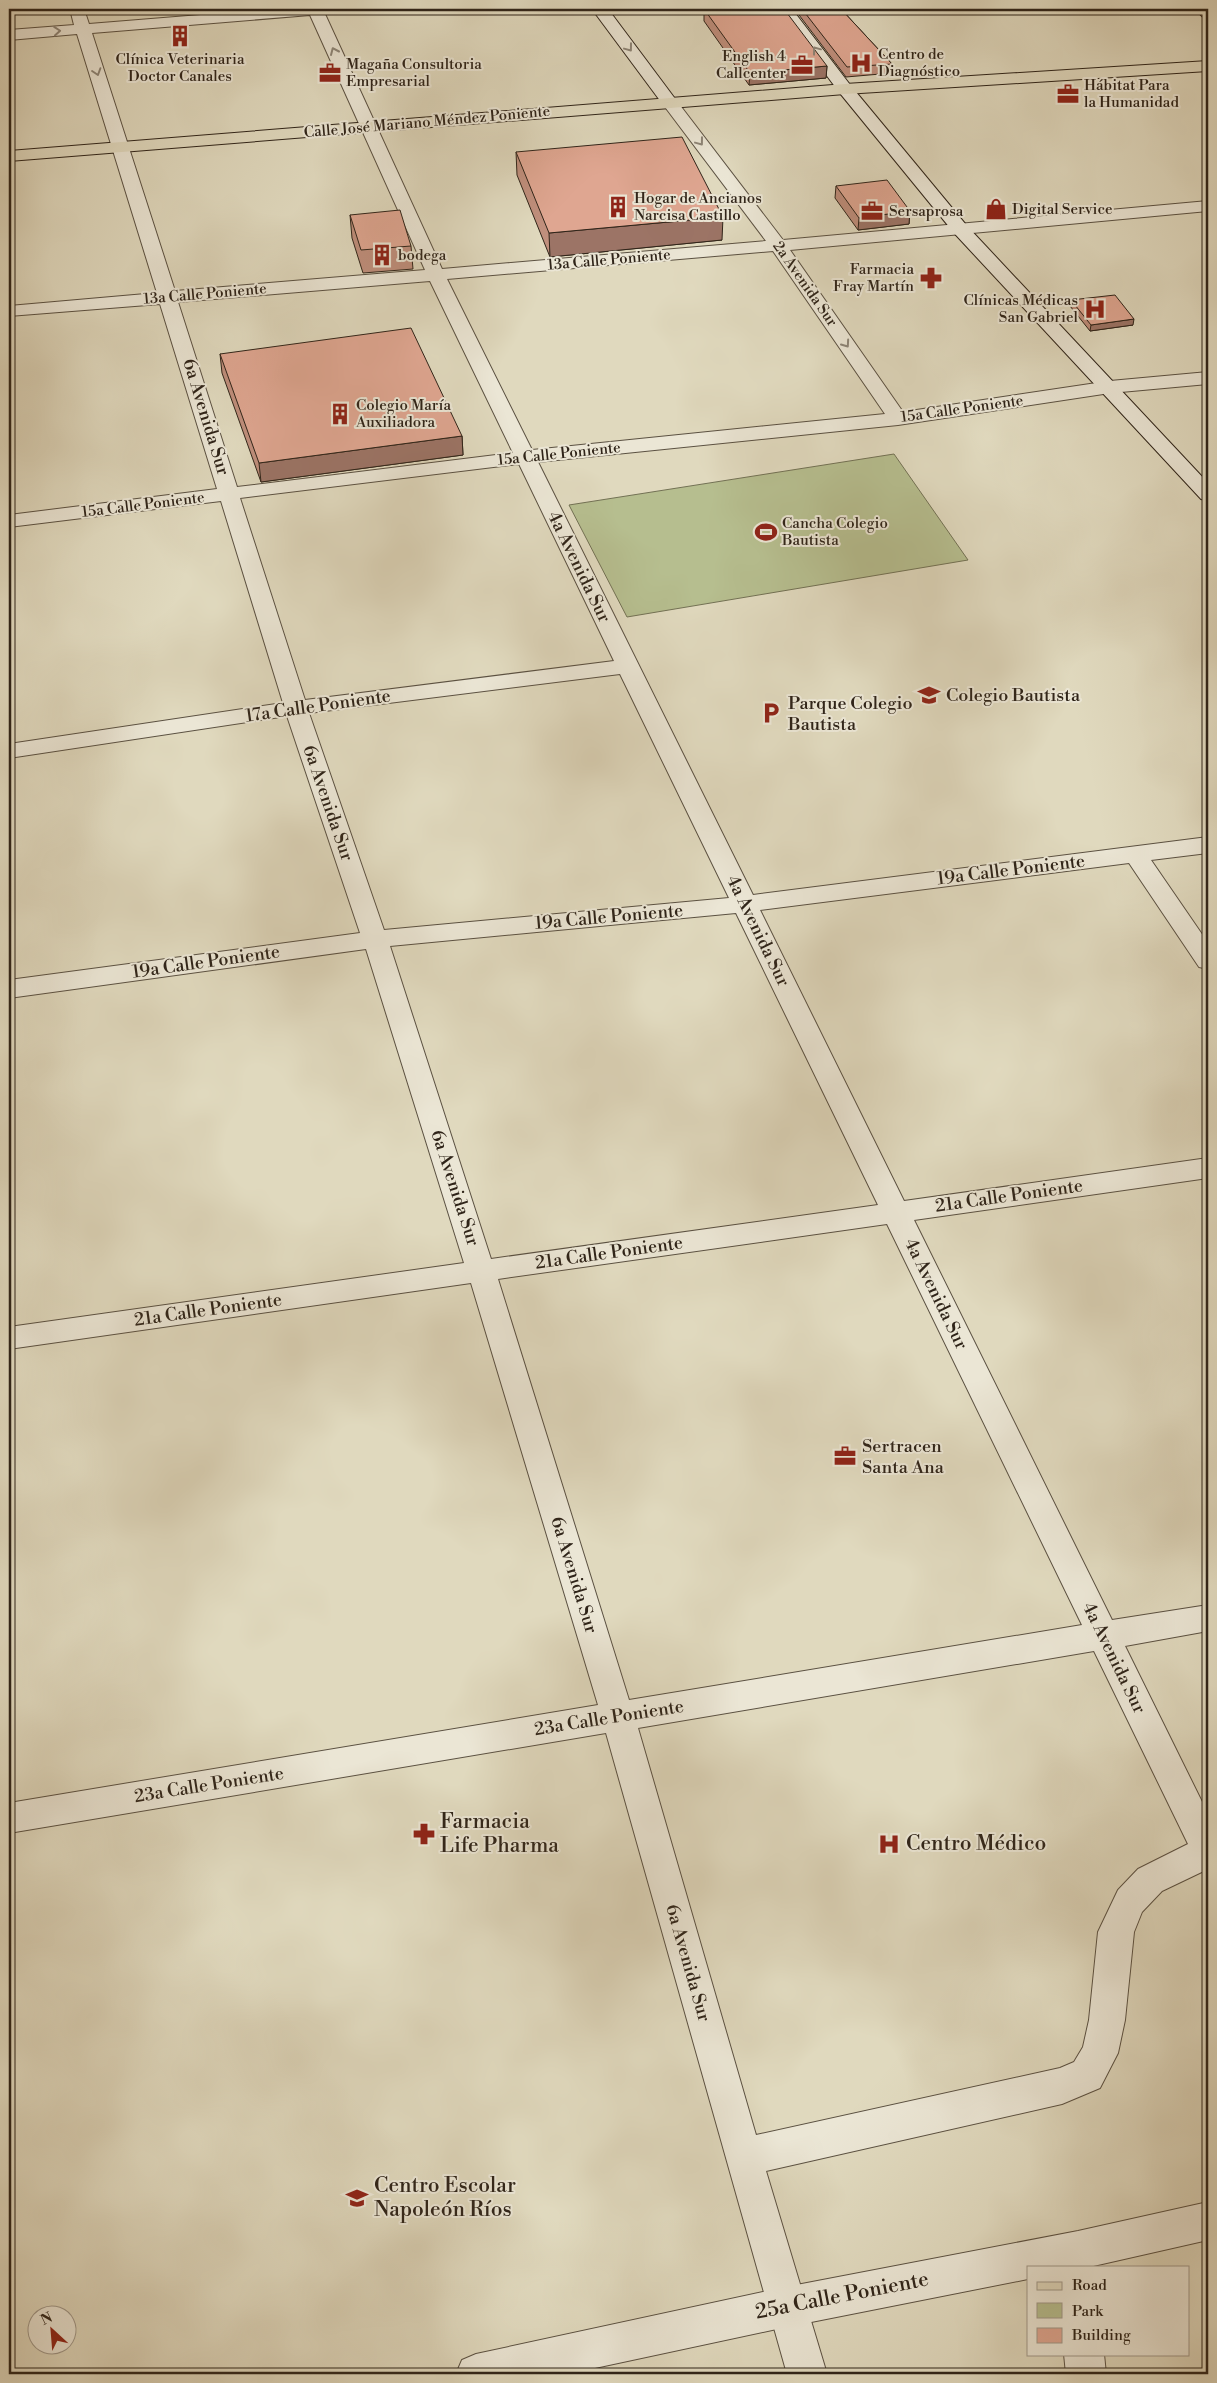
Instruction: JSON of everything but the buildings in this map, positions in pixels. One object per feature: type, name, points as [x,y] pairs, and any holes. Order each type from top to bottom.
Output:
[{"type":"main road","points":[[1202,9],[1208,14]]},
{"type":"main road","name":"Calle José Mariano Méndez Poniente","points":[[9,156],[845,89],[1208,66]]},
{"type":"street","name":"6a Avenida Sur","points":[[77,9],[296,708],[375,939],[481,1271],[618,1717],[786,2307],[807,2374]]},
{"type":"street","points":[[9,34],[319,9]]},
{"type":"street","name":"4a Avenida Sur","points":[[319,9],[368,127],[436,275],[1208,1851]]},
{"type":"street","name":"2a Avenida Sur","points":[[600,9],[778,245],[898,418]]},
{"type":"street","points":[[784,9],[845,89],[961,230],[1110,387],[1208,495]]},
{"type":"street","name":"13a Calle Poniente","points":[[9,311],[961,230],[1208,206]]},
{"type":"street","name":"15a Calle Poniente","points":[[9,521],[525,458],[898,418],[1110,387],[1208,378]]},
{"type":"street","name":"17a Calle Poniente","points":[[9,751],[296,708],[628,666]]},
{"type":"street","name":"19a Calle Poniente","points":[[9,989],[375,939],[745,904],[1208,845]]},
{"type":"street","points":[[1135,854],[1208,961]]},
{"type":"street","name":"21a Calle Poniente","points":[[9,1338],[1208,1168]]},
{"type":"street","name":"23a Calle Poniente","points":[[9,1818],[1208,1618]]},
{"type":"street","points":[[743,2157],[1062,2086],[1087,2074],[1100,2053],[1107,2020],[1116,1932],[1130,1901],[1150,1880],[1208,1851]]},
{"type":"street","name":"25a Calle Poniente","points":[[1030,2266],[1078,2258],[1208,2221]]},
{"type":"street","name":"25a Calle Poniente","points":[[476,2374],[786,2307],[1027,2267]]},
{"type":"street","points":[[1084,2356],[1086,2374]]},
{"type":"green space","name":"Cancha Colegio Bautista","points":[[894,454],[968,560],[627,617],[569,505]]},
{"type":"place","name":"Clínica Veterinaria Doctor Canales","points":[[180,36]]},
{"type":"place","name":"Centro de Diagnóstico","points":[[861,63]]},
{"type":"place","name":"English 4 Callcenter","points":[[802,65]]},
{"type":"place","name":"Magaña Consultoria Empresarial","points":[[330,73]]},
{"type":"place","name":"Hábitat Para la Humanidad","points":[[1068,94]]},
{"type":"place","name":"Hogar de Ancianos Narcisa Castillo","points":[[618,207]]},
{"type":"place","name":"Digital Service","points":[[996,209]]},
{"type":"place","name":"Sersaprosa","points":[[872,211]]},
{"type":"place","name":"bodega","points":[[382,255]]},
{"type":"place","name":"Farmacia Fray Martín","points":[[931,278]]},
{"type":"place","name":"Clínicas Médicas San Gabriel","points":[[1095,309]]},
{"type":"place","name":"Colegio María Auxiliadora","points":[[340,414]]},
{"type":"place","name":"Cancha Colegio Bautista","points":[[766,532]]},
{"type":"place","name":"Colegio Bautista","points":[[929,695]]},
{"type":"place","name":"Parque Colegio Bautista","points":[[771,713]]},
{"type":"place","name":"Sertracen Santa Ana","points":[[845,1456]]},
{"type":"place","name":"Farmacia Life Pharma","points":[[424,1834]]},
{"type":"place","name":"Centro Médico","points":[[889,1844]]},
{"type":"place","name":"Centro Escolar Napoleón Ríos","points":[[357,2198]]}]
